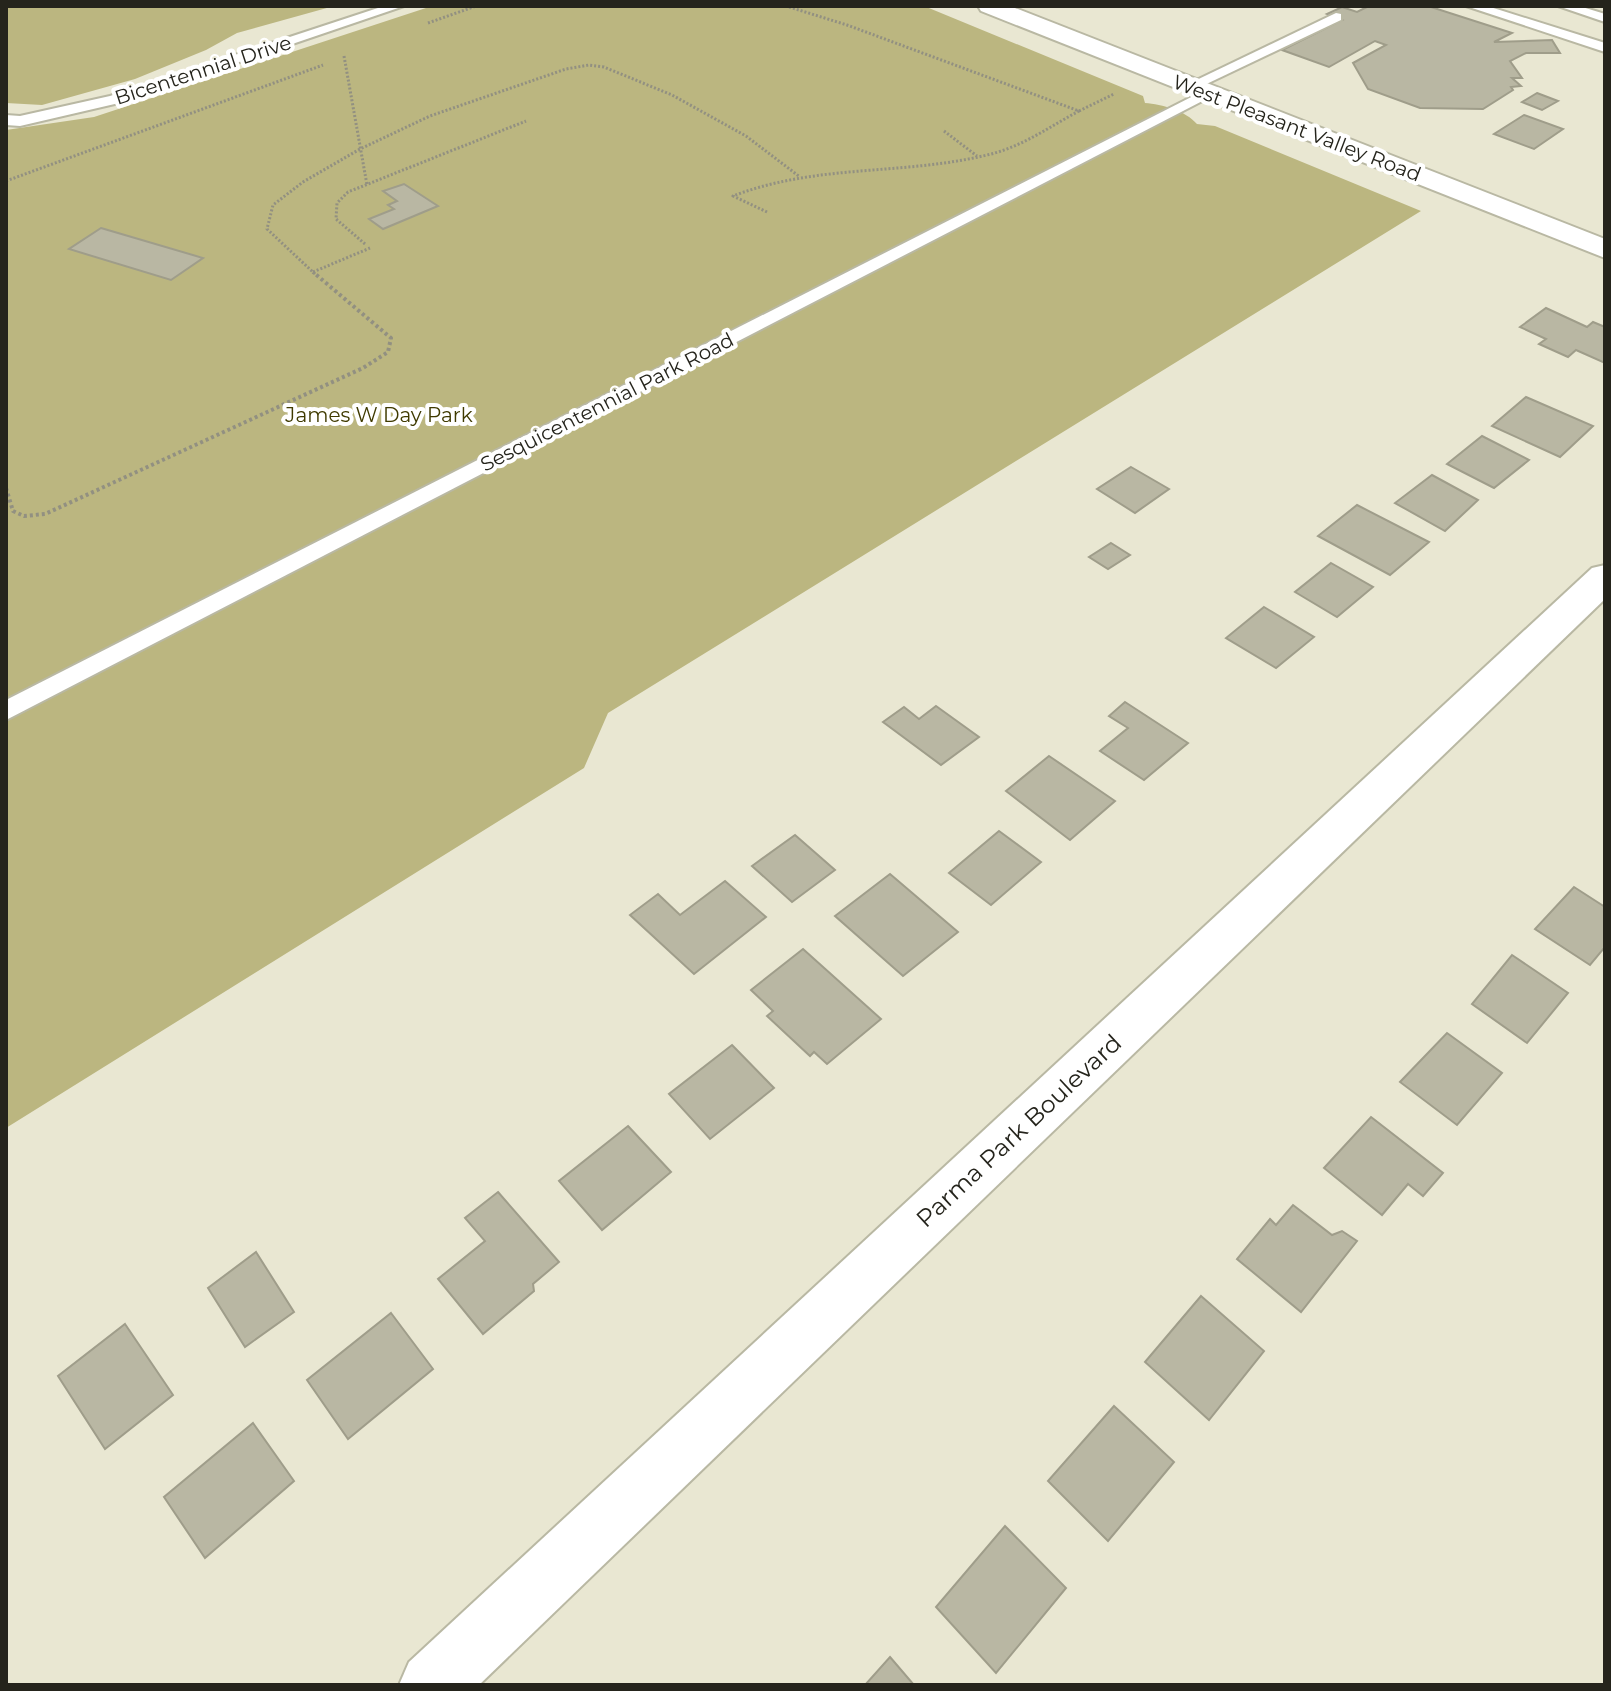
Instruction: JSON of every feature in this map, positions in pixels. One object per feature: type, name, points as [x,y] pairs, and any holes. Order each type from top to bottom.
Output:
[{"type":"street","name":"West Pleasant Valley Road","points":[[989,6],[1605,249]]},
{"type":"street","name":"Parma Park Boulevard","points":[[432,1685],[1605,577]]},
{"type":"lane","name":"Bicentennial Drive","points":[[6,120],[20,121],[114,100],[397,6]]},
{"type":"lane","points":[[1473,6],[1605,48]]},
{"type":"lane","points":[[1565,6],[1605,18]]},
{"type":"lane","name":"Sesquicentennial Park Road","points":[[6,711],[1336,17]]},
{"type":"path","points":[[786,6],[847,25],[1079,111]]},
{"type":"path","points":[[344,51],[367,185]]},
{"type":"path","points":[[6,488],[13,511],[24,516],[45,514],[363,368],[388,352],[391,338],[267,229],[273,205],[303,182],[360,149],[430,116],[566,69],[589,65],[604,67],[672,95],[746,136],[800,177]]},
{"type":"path","points":[[767,212],[733,196],[750,188],[800,177],[994,154],[1117,92]]},
{"type":"path","points":[[365,244],[336,219],[337,203],[348,192],[526,121]]},
{"type":"path","points":[[944,131],[978,156]]},
{"type":"path","points":[[313,272],[370,248]]},
{"type":"green space","points":[[6,6],[334,6],[237,33],[206,50],[135,79],[42,105],[6,103]]},
{"type":"green space","name":"James W Day Park","points":[[432,6],[924,6],[1143,96],[1145,103],[1173,109],[1197,124],[1215,126],[1421,211],[608,713],[584,768],[6,1128],[6,130],[94,117]]},
{"type":"building","points":[[1369,6],[1428,6],[1512,33],[1494,42],[1552,40],[1560,53],[1526,53],[1510,61],[1522,78],[1512,78],[1521,86],[1511,87],[1513,90],[1483,109],[1420,108],[1368,89],[1353,63],[1386,45],[1375,41],[1329,67],[1282,50],[1342,20],[1327,14],[1342,7],[1357,12]]},
{"type":"building","points":[[1537,93],[1558,101],[1542,110],[1522,102]]},
{"type":"building","points":[[1524,115],[1563,129],[1534,149],[1494,134]]},
{"type":"building","points":[[404,184],[438,206],[383,229],[369,219],[394,209],[388,205],[397,201],[383,191]]},
{"type":"building","points":[[101,228],[203,258],[171,280],[69,249]]},
{"type":"building","points":[[1546,308],[1587,327],[1593,322],[1605,327],[1605,363],[1576,350],[1568,357],[1539,344],[1546,339],[1520,327]]},
{"type":"building","points":[[1526,397],[1593,426],[1560,457],[1492,426]]},
{"type":"building","points":[[1482,436],[1529,460],[1494,488],[1447,464]]},
{"type":"building","points":[[1131,467],[1169,489],[1135,513],[1097,489]]},
{"type":"building","points":[[1432,475],[1478,500],[1445,531],[1395,503]]},
{"type":"building","points":[[1357,505],[1429,542],[1390,575],[1318,536]]},
{"type":"building","points":[[1111,543],[1130,555],[1108,569],[1089,557]]},
{"type":"building","points":[[1331,563],[1373,587],[1337,617],[1295,592]]},
{"type":"building","points":[[1264,607],[1314,637],[1276,668],[1226,638]]},
{"type":"building","points":[[1125,702],[1188,743],[1144,780],[1100,751],[1128,728],[1109,716]]},
{"type":"building","points":[[936,706],[979,737],[941,765],[883,722],[904,707],[919,719]]},
{"type":"building","points":[[1049,756],[1115,801],[1070,840],[1006,791]]},
{"type":"building","points":[[999,831],[1041,862],[991,905],[949,873]]},
{"type":"building","points":[[795,835],[835,870],[792,902],[752,866]]},
{"type":"building","points":[[890,874],[958,932],[903,976],[835,916]]},
{"type":"building","points":[[725,881],[766,917],[694,974],[630,915],[658,894],[680,915]]},
{"type":"building","points":[[1574,887],[1605,907],[1605,947],[1590,965],[1535,929]]},
{"type":"building","points":[[803,949],[881,1019],[827,1064],[814,1052],[810,1056],[767,1016],[773,1011],[751,990]]},
{"type":"building","points":[[1512,955],[1568,993],[1527,1043],[1472,1004]]},
{"type":"building","points":[[1447,1033],[1502,1073],[1457,1125],[1400,1082]]},
{"type":"building","points":[[732,1045],[774,1088],[710,1139],[669,1094]]},
{"type":"building","points":[[1371,1117],[1443,1173],[1423,1196],[1408,1184],[1382,1215],[1324,1168]]},
{"type":"building","points":[[628,1126],[671,1172],[602,1230],[559,1181]]},
{"type":"building","points":[[498,1192],[559,1262],[533,1284],[534,1291],[483,1334],[438,1279],[485,1241],[465,1218]]},
{"type":"building","points":[[1293,1205],[1332,1235],[1342,1231],[1357,1241],[1301,1312],[1237,1259],[1270,1219],[1276,1225]]},
{"type":"building","points":[[256,1252],[294,1312],[245,1347],[208,1288]]},
{"type":"building","points":[[1201,1296],[1264,1351],[1209,1420],[1145,1362]]},
{"type":"building","points":[[391,1313],[433,1369],[348,1439],[307,1380]]},
{"type":"building","points":[[125,1324],[173,1395],[105,1449],[58,1376]]},
{"type":"building","points":[[1114,1406],[1174,1462],[1108,1541],[1048,1481]]},
{"type":"building","points":[[253,1423],[294,1481],[205,1558],[164,1497]]},
{"type":"building","points":[[1005,1526],[1066,1588],[996,1673],[936,1607]]},
{"type":"building","points":[[890,1657],[914,1685],[865,1685]]}]
